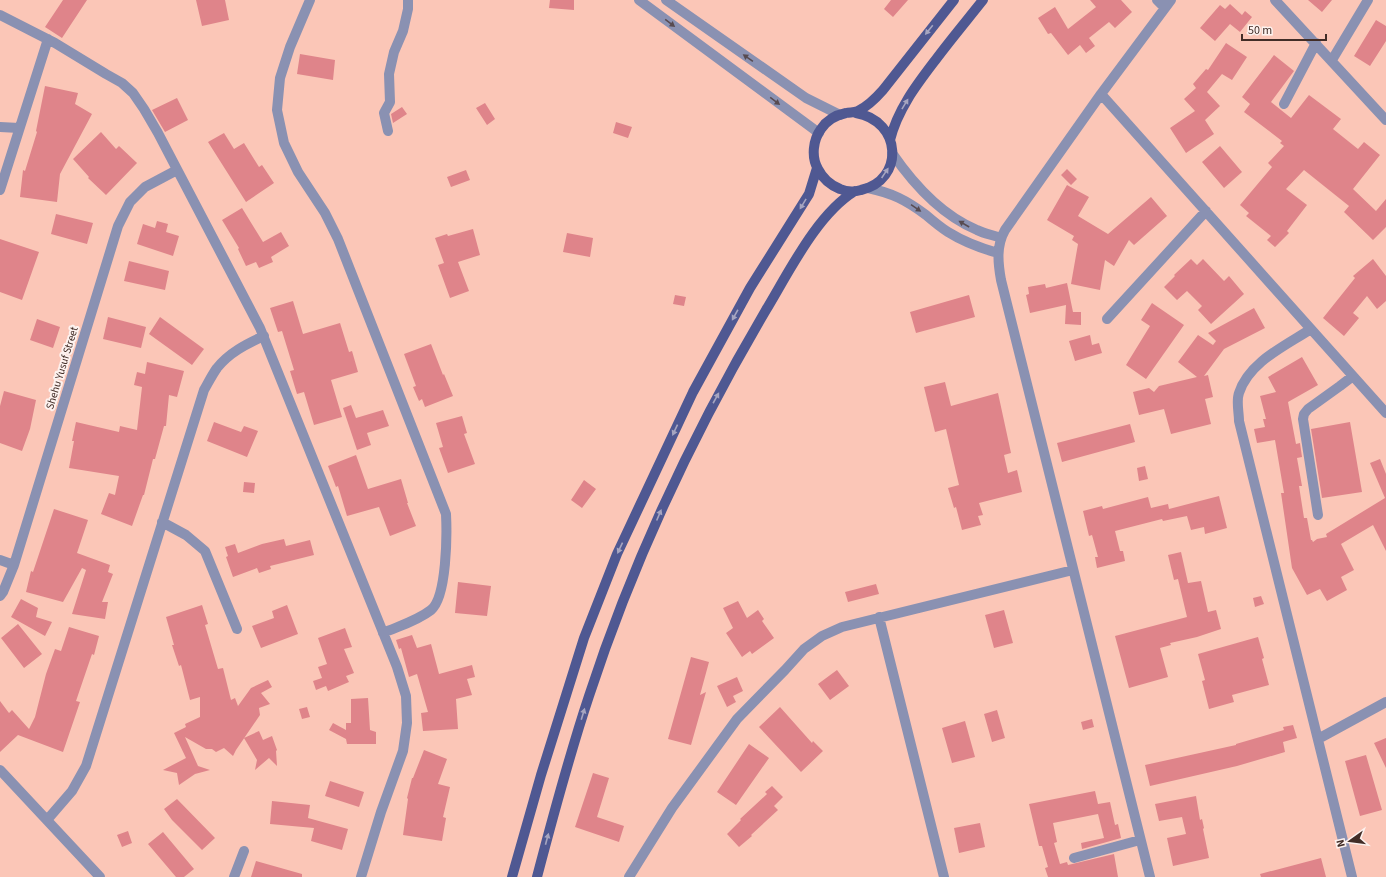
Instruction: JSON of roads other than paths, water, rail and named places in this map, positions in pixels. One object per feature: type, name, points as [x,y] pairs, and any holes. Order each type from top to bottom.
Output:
[{"type":"main road","points":[[855,192],[833,186],[824,178],[817,168],[814,144],[819,133],[826,123],[840,115],[856,112],[874,100],[954,0]]},
{"type":"main road","points":[[890,140],[894,125],[907,100],[926,72],[983,0]]},
{"type":"main road","points":[[537,877],[560,792],[589,696],[630,584],[665,500],[708,414],[749,339],[790,269],[812,235],[829,213],[845,198],[855,192],[878,183],[886,174],[892,153],[887,131],[874,118],[856,112]]},
{"type":"main road","points":[[512,877],[541,775],[584,638],[617,554],[692,392],[750,288],[809,194],[817,168]]},
{"type":"street","points":[[310,0],[290,47],[280,78],[277,110],[284,143],[298,172],[325,213],[338,239],[446,514],[447,541],[441,590],[432,609],[418,618],[383,633]]},
{"type":"street","points":[[388,131],[384,113],[390,102],[389,74],[394,52],[403,31],[408,9],[408,0]]},
{"type":"street","points":[[639,0],[819,133]]},
{"type":"street","points":[[666,0],[806,98],[840,115]]},
{"type":"street","points":[[1150,877],[1001,280],[998,253],[1001,238],[1005,230],[1101,94],[1168,4],[1157,0]]},
{"type":"street","points":[[1275,0],[1386,120]]},
{"type":"street","points":[[1332,60],[1368,0]]},
{"type":"street","points":[[0,15],[48,39],[122,83],[133,93],[158,132],[264,336],[397,667],[406,696],[407,723],[403,751],[381,812],[361,877]]},
{"type":"street","points":[[0,190],[48,39]]},
{"type":"street","points":[[1284,104],[1316,43]]},
{"type":"street","points":[[1101,94],[1386,413]]},
{"type":"street","points":[[0,127],[19,128]]},
{"type":"street","points":[[892,153],[917,186],[940,207],[963,224],[978,231],[1001,238]]},
{"type":"street","name":"Shehu Yusuf Street","points":[[0,596],[14,565],[118,226],[130,202],[145,188],[177,170]]},
{"type":"street","points":[[868,188],[897,196],[964,242],[998,253]]},
{"type":"street","points":[[1107,319],[1206,211]]},
{"type":"street","points":[[1311,329],[1257,364],[1247,376],[1238,394],[1239,414],[1244,445],[1352,877]]},
{"type":"street","points":[[47,820],[72,791],[86,766],[204,390],[217,369],[230,356],[245,345],[264,336]]},
{"type":"street","points":[[1318,515],[1303,419],[1304,414],[1308,409],[1353,376]]},
{"type":"street","points":[[162,522],[186,535],[204,551],[236,629]]},
{"type":"street","points":[[0,560],[14,565]]},
{"type":"street","points":[[629,877],[672,808],[737,719],[804,649],[822,636],[842,626],[1073,570]]},
{"type":"street","points":[[879,617],[944,877]]},
{"type":"street","points":[[1318,739],[1386,702]]},
{"type":"street","points":[[0,770],[100,877]]},
{"type":"street","points":[[1074,858],[1140,840]]},
{"type":"street","points":[[234,877],[244,851]]}]
